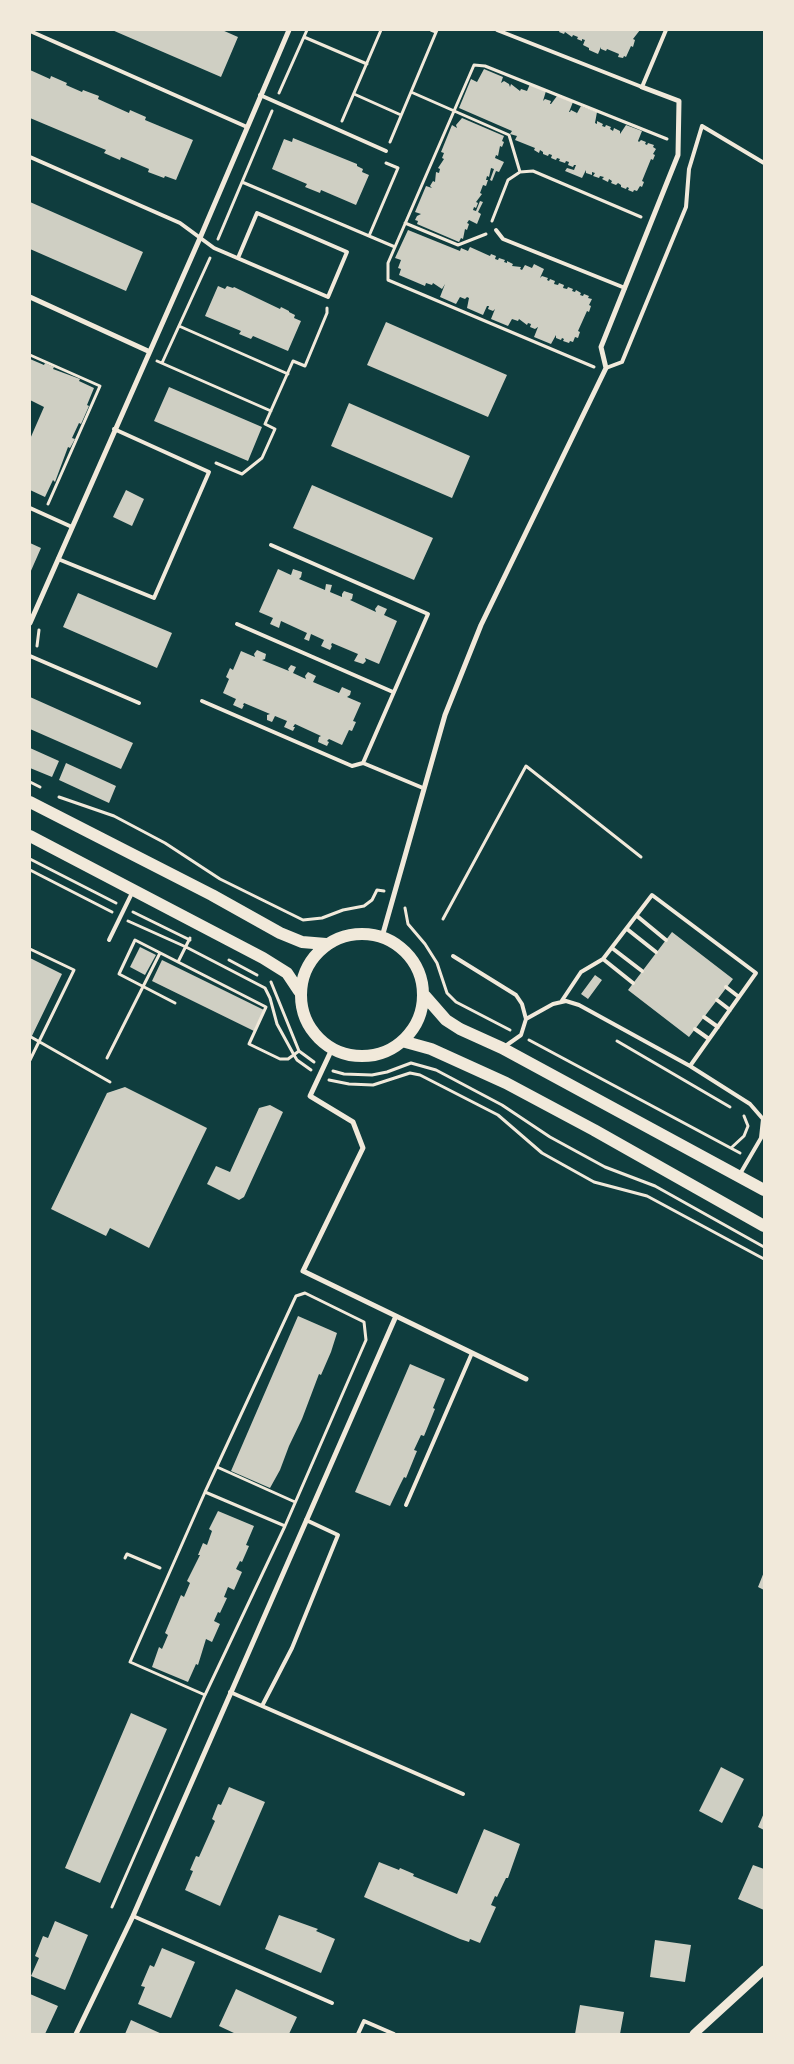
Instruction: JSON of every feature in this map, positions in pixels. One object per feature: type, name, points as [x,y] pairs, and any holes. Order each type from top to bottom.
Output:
[{"type":"main road","points":[[30,802],[280,933],[302,942],[326,944]]},
{"type":"main road","points":[[30,836],[263,958],[287,973],[299,991],[303,1014],[316,1036],[332,1049],[357,1057],[376,1055],[402,1041],[409,1036],[420,1019],[425,996],[418,966],[382,937],[371,934],[351,934],[326,944],[316,952],[306,969],[299,991]]},
{"type":"main road","points":[[425,996],[446,1020],[460,1029],[502,1048],[764,1190]]},
{"type":"main road","points":[[402,1041],[431,1049],[506,1083],[594,1130],[764,1226]]},
{"type":"street","points":[[30,624],[148,351],[200,238],[289,30]]},
{"type":"street","points":[[382,937],[445,715],[481,625],[605,369],[601,347],[678,155],[679,101],[642,86]]},
{"type":"street","points":[[30,297],[148,351]]},
{"type":"street","points":[[332,1049],[310,1096],[352,1122],[363,1148],[304,1271],[526,1378]]},
{"type":"street","points":[[76,2034],[133,1916],[396,1316]]},
{"type":"street","points":[[694,2034],[764,1970]]},
{"type":"lane","points":[[497,30],[642,86],[666,30]]},
{"type":"lane","points":[[30,31],[246,127]]},
{"type":"lane","points":[[260,95],[386,151]]},
{"type":"lane","points":[[605,369],[622,362],[686,207],[689,169],[702,126],[764,163]]},
{"type":"lane","points":[[30,157],[180,223],[214,248],[328,297],[347,252],[258,213],[238,258]]},
{"type":"lane","points":[[496,230],[503,239],[625,288]]},
{"type":"lane","points":[[58,559],[154,598],[209,472],[114,429]]},
{"type":"lane","points":[[30,508],[72,527]]},
{"type":"lane","points":[[271,545],[428,614],[363,763]]},
{"type":"lane","points":[[237,624],[393,692]]},
{"type":"lane","points":[[30,656],[139,703]]},
{"type":"lane","points":[[202,701],[352,766],[363,763],[423,788]]},
{"type":"lane","points":[[109,940],[133,890]]},
{"type":"lane","points":[[560,1002],[580,972],[603,960],[652,895],[756,973],[690,1066]]},
{"type":"lane","points":[[636,916],[666,940]]},
{"type":"lane","points":[[627,929],[656,952]]},
{"type":"lane","points":[[612,948],[642,971]]},
{"type":"lane","points":[[453,956],[516,995],[522,1004],[526,1019],[521,1036],[502,1048]]},
{"type":"lane","points":[[603,960],[633,983]]},
{"type":"lane","points":[[726,987],[739,997]]},
{"type":"lane","points":[[717,1000],[730,1010]]},
{"type":"lane","points":[[526,1019],[560,1002],[566,1001],[579,1005],[690,1066],[750,1104],[763,1119],[761,1138],[739,1175]]},
{"type":"lane","points":[[704,1017],[718,1027]]},
{"type":"lane","points":[[695,1029],[709,1039]]},
{"type":"lane","points":[[406,1505],[472,1352]]},
{"type":"lane","points":[[262,1706],[292,1648],[338,1535],[306,1520]]},
{"type":"lane","points":[[230,1692],[463,1794]]},
{"type":"lane","points":[[133,1916],[332,2003]]},
{"type":"lane","points":[[358,2034],[364,2021],[394,2034]]},
{"type":"path","points":[[162,363],[308,30]]},
{"type":"path","points":[[339,130],[381,30]]},
{"type":"path","points":[[386,151],[437,31],[432,30]]},
{"type":"path","points":[[304,37],[367,64]]},
{"type":"path","points":[[605,369],[388,280],[388,263],[474,65],[485,66],[678,144]]},
{"type":"path","points":[[411,92],[509,135],[520,172]]},
{"type":"path","points":[[354,94],[401,115]]},
{"type":"path","points":[[271,113],[280,117]]},
{"type":"path","points":[[369,236],[398,168],[382,161]]},
{"type":"path","points":[[405,223],[458,246],[496,230],[492,221],[508,180],[520,172],[533,171],[652,221]]},
{"type":"path","points":[[242,182],[395,247]]},
{"type":"path","points":[[215,462],[242,474],[262,458],[274,429],[265,424],[294,361],[305,366],[327,313],[328,297]]},
{"type":"path","points":[[179,326],[288,374]]},
{"type":"path","points":[[30,355],[100,386],[44,514]]},
{"type":"path","points":[[153,369],[157,361],[271,411]]},
{"type":"path","points":[[443,919],[526,766],[640,857]]},
{"type":"path","points":[[30,782],[44,790]]},
{"type":"path","points":[[51,793],[114,816],[165,843],[220,879],[303,920],[322,918],[343,910],[364,906],[372,900],[377,890]]},
{"type":"path","points":[[30,859],[198,944]]},
{"type":"path","points":[[30,870],[120,917],[186,947],[265,988],[270,998],[277,1024],[297,1060],[319,1076],[337,1083],[373,1084],[410,1073],[420,1075],[498,1115],[542,1153],[594,1182],[648,1196],[764,1259]]},
{"type":"path","points":[[405,904],[404,910],[408,924],[425,944],[437,963],[448,993],[456,1002],[731,1148],[744,1136],[748,1126],[744,1115]]},
{"type":"path","points":[[175,1003],[119,974],[135,940],[266,1007],[249,1044],[280,1058],[288,1059],[299,1052],[271,982],[222,957]]},
{"type":"path","points":[[30,949],[74,970],[30,1060]]},
{"type":"path","points":[[107,1058],[160,953]]},
{"type":"path","points":[[31,1037],[110,1082]]},
{"type":"path","points":[[611,1038],[736,1110]]},
{"type":"path","points":[[344,1074],[372,1075],[411,1063],[436,1070],[502,1104],[550,1137],[605,1167],[655,1186],[764,1247]]},
{"type":"path","points":[[112,1908],[205,1695],[285,1526],[366,1340],[364,1322],[305,1293],[296,1296],[205,1492],[130,1662],[205,1695]]},
{"type":"path","points":[[217,1467],[295,1502]]},
{"type":"path","points":[[205,1492],[285,1526]]},
{"type":"path","points":[[125,1558],[128,1552],[160,1568]]},
{"type":"building","points":[[112,30],[222,30],[238,37],[221,77]]},
{"type":"building","points":[[560,30],[640,30],[633,39],[635,40],[633,47],[631,46],[626,57],[624,56],[623,58],[618,57],[619,54],[607,49],[606,51],[601,49],[601,47],[598,54],[589,50],[589,48],[583,45],[585,40],[582,39],[582,41],[573,35],[572,37],[565,32],[564,34],[559,32]]},
{"type":"building","points":[[484,69],[503,77],[501,83],[504,81],[510,87],[511,84],[520,91],[521,89],[527,91],[530,84],[546,91],[543,101],[545,99],[551,101],[550,104],[557,96],[573,102],[569,112],[571,110],[577,113],[576,115],[581,106],[597,112],[595,123],[597,124],[597,121],[603,124],[602,126],[611,127],[610,129],[613,131],[614,128],[620,131],[620,134],[626,125],[642,131],[638,141],[646,142],[645,144],[647,145],[648,143],[654,145],[653,147],[656,149],[653,154],[655,155],[653,160],[651,159],[642,181],[644,182],[642,187],[640,186],[637,191],[634,190],[633,192],[628,190],[629,188],[627,187],[626,189],[621,187],[618,183],[616,185],[611,183],[612,181],[609,179],[608,182],[602,179],[604,177],[593,176],[595,173],[592,172],[592,175],[586,173],[586,170],[582,178],[565,171],[567,168],[574,170],[576,165],[573,167],[568,165],[569,162],[566,161],[565,163],[559,161],[560,159],[551,158],[552,155],[543,154],[540,150],[539,153],[534,150],[535,148],[515,140],[517,136],[510,134],[512,131],[459,108],[471,79],[477,82]]},
{"type":"building","points":[[30,70],[50,79],[51,76],[82,92],[83,90],[99,96],[98,99],[129,113],[130,110],[146,117],[145,120],[193,140],[176,180],[148,172],[149,169],[121,157],[120,160],[104,153],[106,150],[30,118]]},
{"type":"building","points":[[462,118],[504,136],[502,147],[500,146],[498,156],[496,155],[495,158],[504,162],[499,172],[496,171],[492,181],[490,180],[494,169],[491,168],[489,177],[487,176],[486,186],[483,185],[480,193],[482,194],[476,202],[478,203],[476,208],[474,207],[473,210],[476,211],[480,201],[483,202],[478,212],[481,214],[477,224],[469,220],[463,239],[461,238],[459,242],[417,224],[418,221],[415,220],[421,214],[415,212],[426,186],[432,188],[430,186],[433,181],[435,182],[436,172],[439,173],[440,169],[438,168],[444,159],[442,158],[444,153],[441,152],[452,125],[457,128],[456,125]]},
{"type":"building","points":[[293,138],[357,164],[357,166],[363,169],[362,172],[369,175],[356,205],[321,190],[320,193],[305,187],[307,184],[272,169],[284,139],[292,142]]},
{"type":"building","points":[[30,202],[143,252],[126,291],[30,249]]},
{"type":"building","points":[[408,230],[460,251],[461,248],[468,251],[470,247],[490,256],[491,254],[496,256],[495,259],[505,260],[504,262],[507,263],[507,261],[513,264],[512,266],[521,267],[520,269],[522,270],[525,265],[532,268],[534,264],[544,269],[540,278],[542,276],[548,278],[547,280],[549,281],[550,279],[555,281],[554,284],[564,285],[563,288],[567,289],[568,287],[573,289],[572,291],[575,292],[576,290],[581,293],[580,295],[589,296],[588,298],[592,299],[589,305],[591,306],[578,331],[580,332],[578,338],[575,337],[573,342],[570,341],[569,343],[563,341],[564,339],[562,338],[561,340],[556,338],[556,335],[551,344],[534,337],[538,327],[535,329],[530,327],[531,324],[528,323],[527,325],[519,319],[518,321],[512,319],[508,326],[491,319],[495,309],[493,311],[488,309],[489,306],[487,306],[483,315],[467,308],[469,298],[467,297],[465,299],[460,297],[456,304],[440,297],[445,284],[442,289],[433,283],[432,285],[426,283],[425,286],[399,275],[401,269],[398,268],[401,260],[395,258]]},
{"type":"building","points":[[218,286],[225,289],[227,286],[234,287],[295,315],[294,318],[301,321],[288,351],[253,336],[251,339],[239,334],[241,331],[205,316]]},
{"type":"building","points":[[386,322],[507,375],[488,417],[367,365]]},
{"type":"building","points":[[30,359],[54,367],[53,369],[80,379],[79,381],[94,388],[87,405],[89,406],[72,438],[75,439],[70,448],[68,447],[55,482],[53,480],[45,497],[30,490],[30,439],[44,407],[30,400]]},
{"type":"building","points":[[169,387],[262,427],[248,461],[154,421]]},
{"type":"building","points":[[349,403],[470,456],[452,498],[331,446]]},
{"type":"building","points":[[312,485],[433,538],[414,580],[293,528]]},
{"type":"building","points":[[126,490],[144,499],[132,526],[113,517]]},
{"type":"building","points":[[30,543],[41,548],[30,573]]},
{"type":"building","points":[[278,569],[291,575],[293,569],[302,572],[299,579],[325,590],[326,584],[332,585],[330,592],[342,597],[344,591],[353,594],[350,600],[376,612],[375,609],[378,605],[387,609],[384,615],[397,621],[379,664],[365,658],[366,661],[363,664],[354,661],[358,654],[332,643],[330,650],[321,646],[324,640],[311,634],[309,641],[304,639],[307,633],[281,621],[279,628],[270,624],[273,618],[259,612]]},
{"type":"building","points":[[78,593],[172,633],[157,668],[63,627]]},
{"type":"building","points":[[257,650],[266,654],[265,659],[262,660],[289,671],[288,669],[291,665],[296,667],[293,673],[306,679],[305,676],[308,672],[316,676],[313,682],[339,693],[342,687],[351,691],[347,697],[361,703],[353,721],[356,722],[352,731],[349,730],[342,745],[329,739],[327,746],[318,742],[321,736],[295,724],[293,731],[284,727],[287,721],[275,716],[272,722],[267,720],[267,715],[270,714],[244,703],[242,709],[233,705],[236,699],[223,693],[229,679],[226,677],[230,668],[233,670],[241,651],[255,657],[254,654]]},
{"type":"building","points":[[30,697],[133,743],[121,769],[30,729]]},
{"type":"building","points":[[30,748],[59,761],[52,777],[30,768]]},
{"type":"building","points":[[66,763],[116,786],[109,803],[59,780]]},
{"type":"building","points":[[672,932],[733,979],[689,1037],[628,990]]},
{"type":"building","points":[[140,947],[156,955],[145,975],[130,967]]},
{"type":"building","points":[[30,958],[62,974],[30,1040]]},
{"type":"building","points":[[162,960],[264,1010],[254,1031],[152,981]]},
{"type":"building","points":[[595,975],[602,980],[588,999],[581,994]]},
{"type":"building","points":[[125,1087],[207,1128],[149,1248],[110,1228],[106,1236],[51,1209],[107,1093]]},
{"type":"building","points":[[270,1105],[283,1112],[244,1197],[239,1200],[207,1184],[216,1166],[230,1172],[259,1108]]},
{"type":"building","points":[[298,1316],[337,1333],[331,1352],[321,1375],[319,1374],[280,1470],[270,1488],[231,1471]]},
{"type":"building","points":[[410,1364],[445,1379],[424,1436],[421,1435],[414,1450],[417,1451],[406,1478],[404,1477],[390,1506],[355,1492]]},
{"type":"building","points":[[218,1511],[254,1526],[246,1545],[249,1546],[242,1562],[240,1561],[236,1569],[242,1572],[234,1590],[228,1587],[224,1597],[227,1598],[214,1621],[220,1624],[212,1642],[206,1639],[198,1665],[196,1664],[188,1682],[152,1667],[159,1647],[162,1649],[168,1635],[165,1633],[181,1595],[184,1597],[190,1583],[187,1581],[200,1555],[198,1555],[203,1543],[207,1545],[212,1531],[209,1529]]},
{"type":"building","points":[[764,1572],[764,1590],[758,1587]]},
{"type":"building","points":[[131,1713],[167,1729],[100,1883],[65,1868]]},
{"type":"building","points":[[721,1767],[744,1779],[722,1823],[699,1811]]},
{"type":"building","points":[[229,1787],[265,1802],[220,1906],[185,1890],[193,1871],[190,1870],[196,1856],[199,1857],[215,1821],[212,1819],[218,1804],[221,1805]]},
{"type":"building","points":[[764,1813],[764,1830],[758,1827]]},
{"type":"building","points":[[484,1829],[520,1844],[508,1878],[506,1878],[491,1905],[496,1907],[480,1943],[470,1939],[469,1942],[460,1939],[364,1897],[379,1862],[399,1870],[400,1868],[414,1874],[413,1876],[457,1894]]},
{"type":"building","points":[[753,1865],[764,1869],[764,1910],[738,1899]]},
{"type":"building","points":[[279,1915],[318,1929],[316,1931],[335,1939],[321,1973],[265,1949]]},
{"type":"building","points":[[55,1921],[88,1935],[65,1990],[31,1976],[39,1958],[35,1956],[43,1936],[48,1938]]},
{"type":"building","points":[[655,1940],[691,1945],[685,1982],[650,1977]]},
{"type":"building","points":[[162,1948],[195,1962],[171,2018],[138,2004],[145,1987],[141,1986],[150,1965],[154,1967]]},
{"type":"building","points":[[236,1989],[297,2017],[289,2034],[236,2034],[219,2026]]},
{"type":"building","points":[[30,1994],[58,2006],[45,2034],[30,2034]]},
{"type":"building","points":[[580,2005],[624,2012],[620,2034],[575,2034]]},
{"type":"building","points":[[131,2020],[162,2034],[125,2034]]}]
